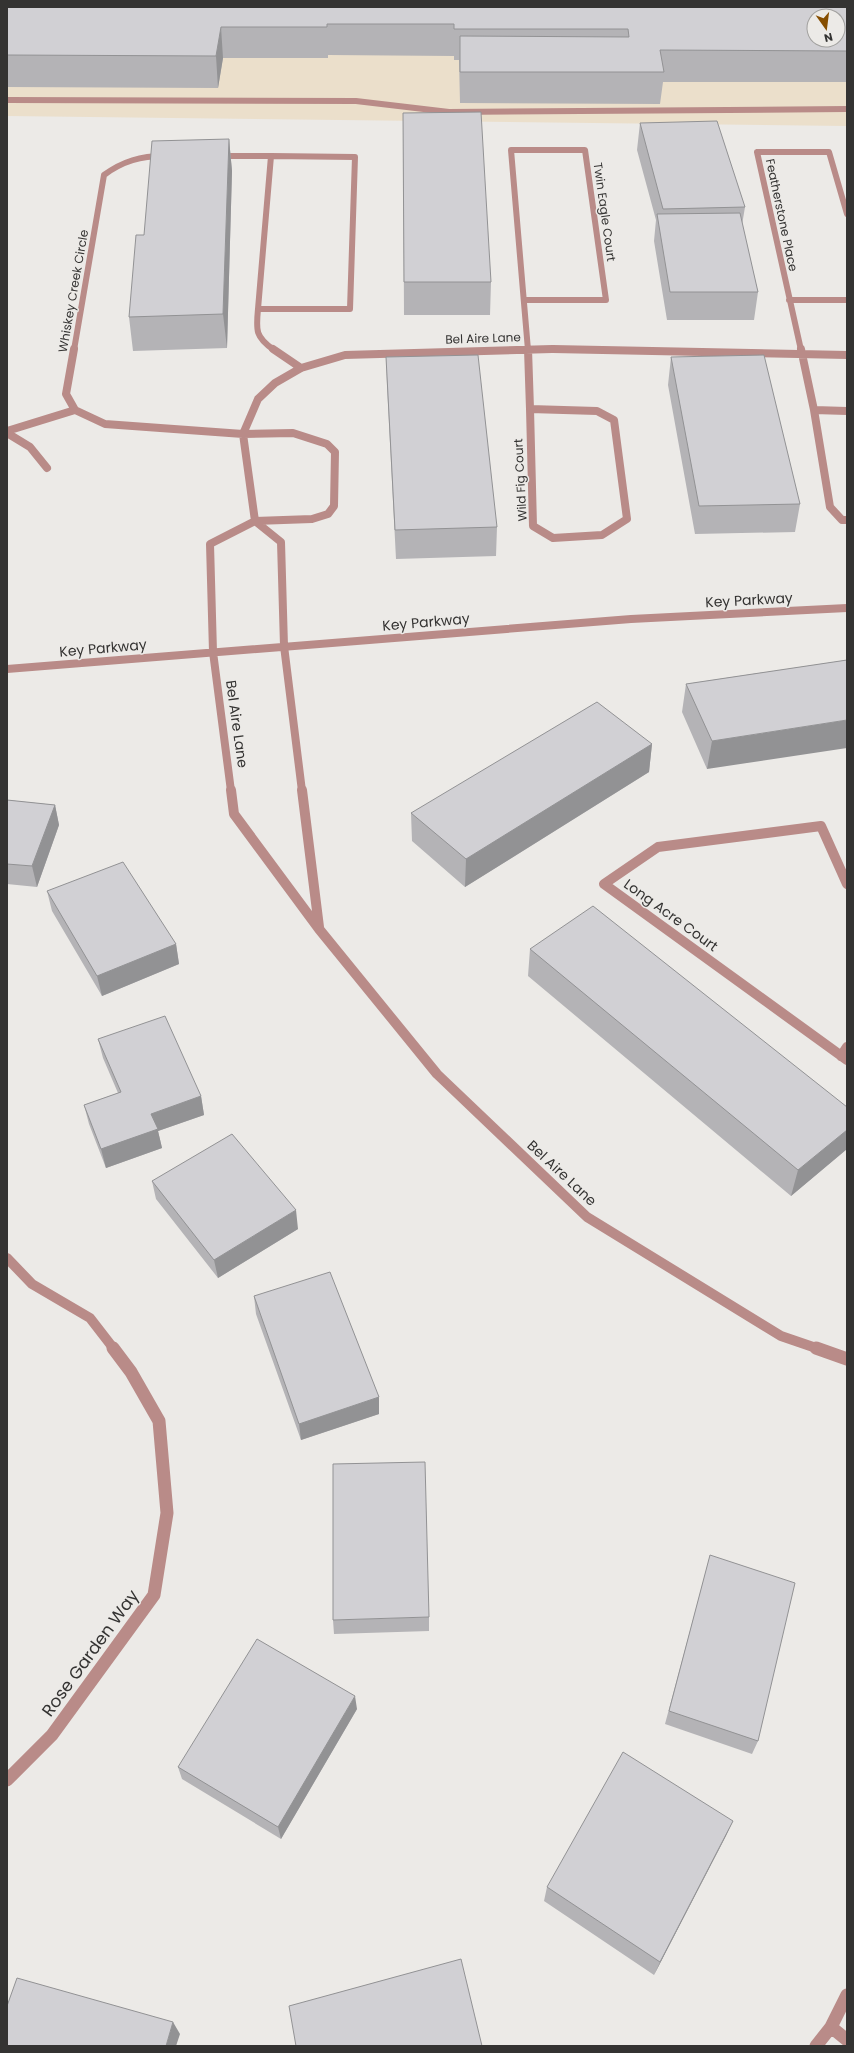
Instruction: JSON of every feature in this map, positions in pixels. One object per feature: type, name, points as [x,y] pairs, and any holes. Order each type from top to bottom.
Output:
[{"type":"street","points":[[7,100],[356,101],[449,112],[847,109]]},
{"type":"street","name":"Twin Eagle Court","points":[[525,300],[606,300],[585,150],[511,150],[525,300],[528,350]]},
{"type":"street","name":"Featherstone Place","points":[[847,214],[829,152],[757,152],[814,410],[830,507],[842,520],[847,520]]},
{"type":"street","name":"Whiskey Creek Circle","points":[[75,410],[66,394],[104,175],[118,164],[145,156],[169,156]]},
{"type":"street","points":[[208,156],[355,156],[350,309],[258,309]]},
{"type":"street","points":[[271,156],[256,329],[262,342],[301,368]]},
{"type":"street","points":[[789,300],[847,300]]},
{"type":"street","name":"Bel Aire Lane","points":[[243,434],[258,399],[275,382],[301,368],[345,355],[528,350],[847,355]]},
{"type":"street","name":"Wild Fig Court","points":[[528,350],[529,409],[533,526],[553,538],[602,536],[627,519],[614,420],[597,411],[529,409]]},
{"type":"street","points":[[7,432],[75,410],[106,424],[243,434],[293,434],[327,444],[335,452],[334,506],[328,514],[312,519],[255,522]]},
{"type":"street","points":[[814,410],[847,411]]},
{"type":"street","points":[[7,432],[18,436],[35,450],[47,468]]},
{"type":"street","points":[[243,434],[255,522],[281,542],[284,646],[319,929]]},
{"type":"street","name":"Bel Aire Lane","points":[[255,522],[210,544],[213,652],[234,814],[319,929],[437,1074],[587,1217],[781,1336],[847,1359]]},
{"type":"street","name":"Key Parkway","points":[[7,669],[631,619],[847,608]]},
{"type":"street","name":"Long Acre Court","points":[[847,884],[821,826],[658,847],[604,884],[844,1058],[847,1046]]},
{"type":"street","name":"Rose Garden Way","points":[[7,1258],[32,1284],[90,1318],[131,1372],[159,1422],[167,1512],[154,1595],[52,1735],[7,1780]]},
{"type":"street","points":[[816,2046],[831,2027],[847,1995]]},
{"type":"street","points":[[831,2027],[847,2040]]},
{"type":"shaded area","points":[[7,7],[847,7],[847,126],[7,116]]},
{"type":"building","points":[[7,7],[847,7],[847,51],[660,50],[664,72],[460,72],[460,36],[629,37],[628,29],[454,29],[454,24],[327,24],[327,27],[221,27],[216,56],[7,55]]},
{"type":"building","points":[[481,112],[491,282],[404,282],[403,113]]},
{"type":"building","points":[[717,121],[745,207],[663,209],[640,123]]},
{"type":"building","points":[[229,139],[223,314],[129,317],[136,235],[144,235],[152,141]]},
{"type":"building","points":[[740,213],[758,292],[670,292],[657,214]]},
{"type":"building","points":[[478,355],[497,527],[395,530],[386,357]]},
{"type":"building","points":[[764,355],[800,504],[699,506],[671,357]]},
{"type":"building","points":[[847,660],[847,720],[712,741],[686,684]]},
{"type":"building","points":[[597,702],[652,744],[466,859],[411,813]]},
{"type":"building","points":[[7,800],[55,805],[32,866],[7,864]]},
{"type":"building","points":[[123,862],[176,944],[97,976],[47,891]]},
{"type":"building","points":[[593,906],[847,1107],[847,1130],[798,1170],[530,949]]},
{"type":"building","points":[[165,1016],[201,1096],[151,1114],[158,1129],[101,1149],[84,1105],[121,1092],[98,1039]]},
{"type":"building","points":[[232,1134],[296,1210],[214,1260],[152,1181]]},
{"type":"building","points":[[330,1272],[379,1397],[299,1424],[254,1296]]},
{"type":"building","points":[[425,1462],[429,1617],[333,1620],[333,1464]]},
{"type":"building","points":[[710,1555],[795,1583],[758,1741],[669,1711]]},
{"type":"building","points":[[257,1639],[355,1696],[278,1827],[178,1767]]},
{"type":"building","points":[[623,1752],[733,1821],[660,1962],[547,1887]]},
{"type":"building","points":[[461,1959],[482,2046],[296,2046],[289,2006]]},
{"type":"building","points":[[17,1978],[173,2022],[166,2046],[7,2046],[7,2006]]}]
